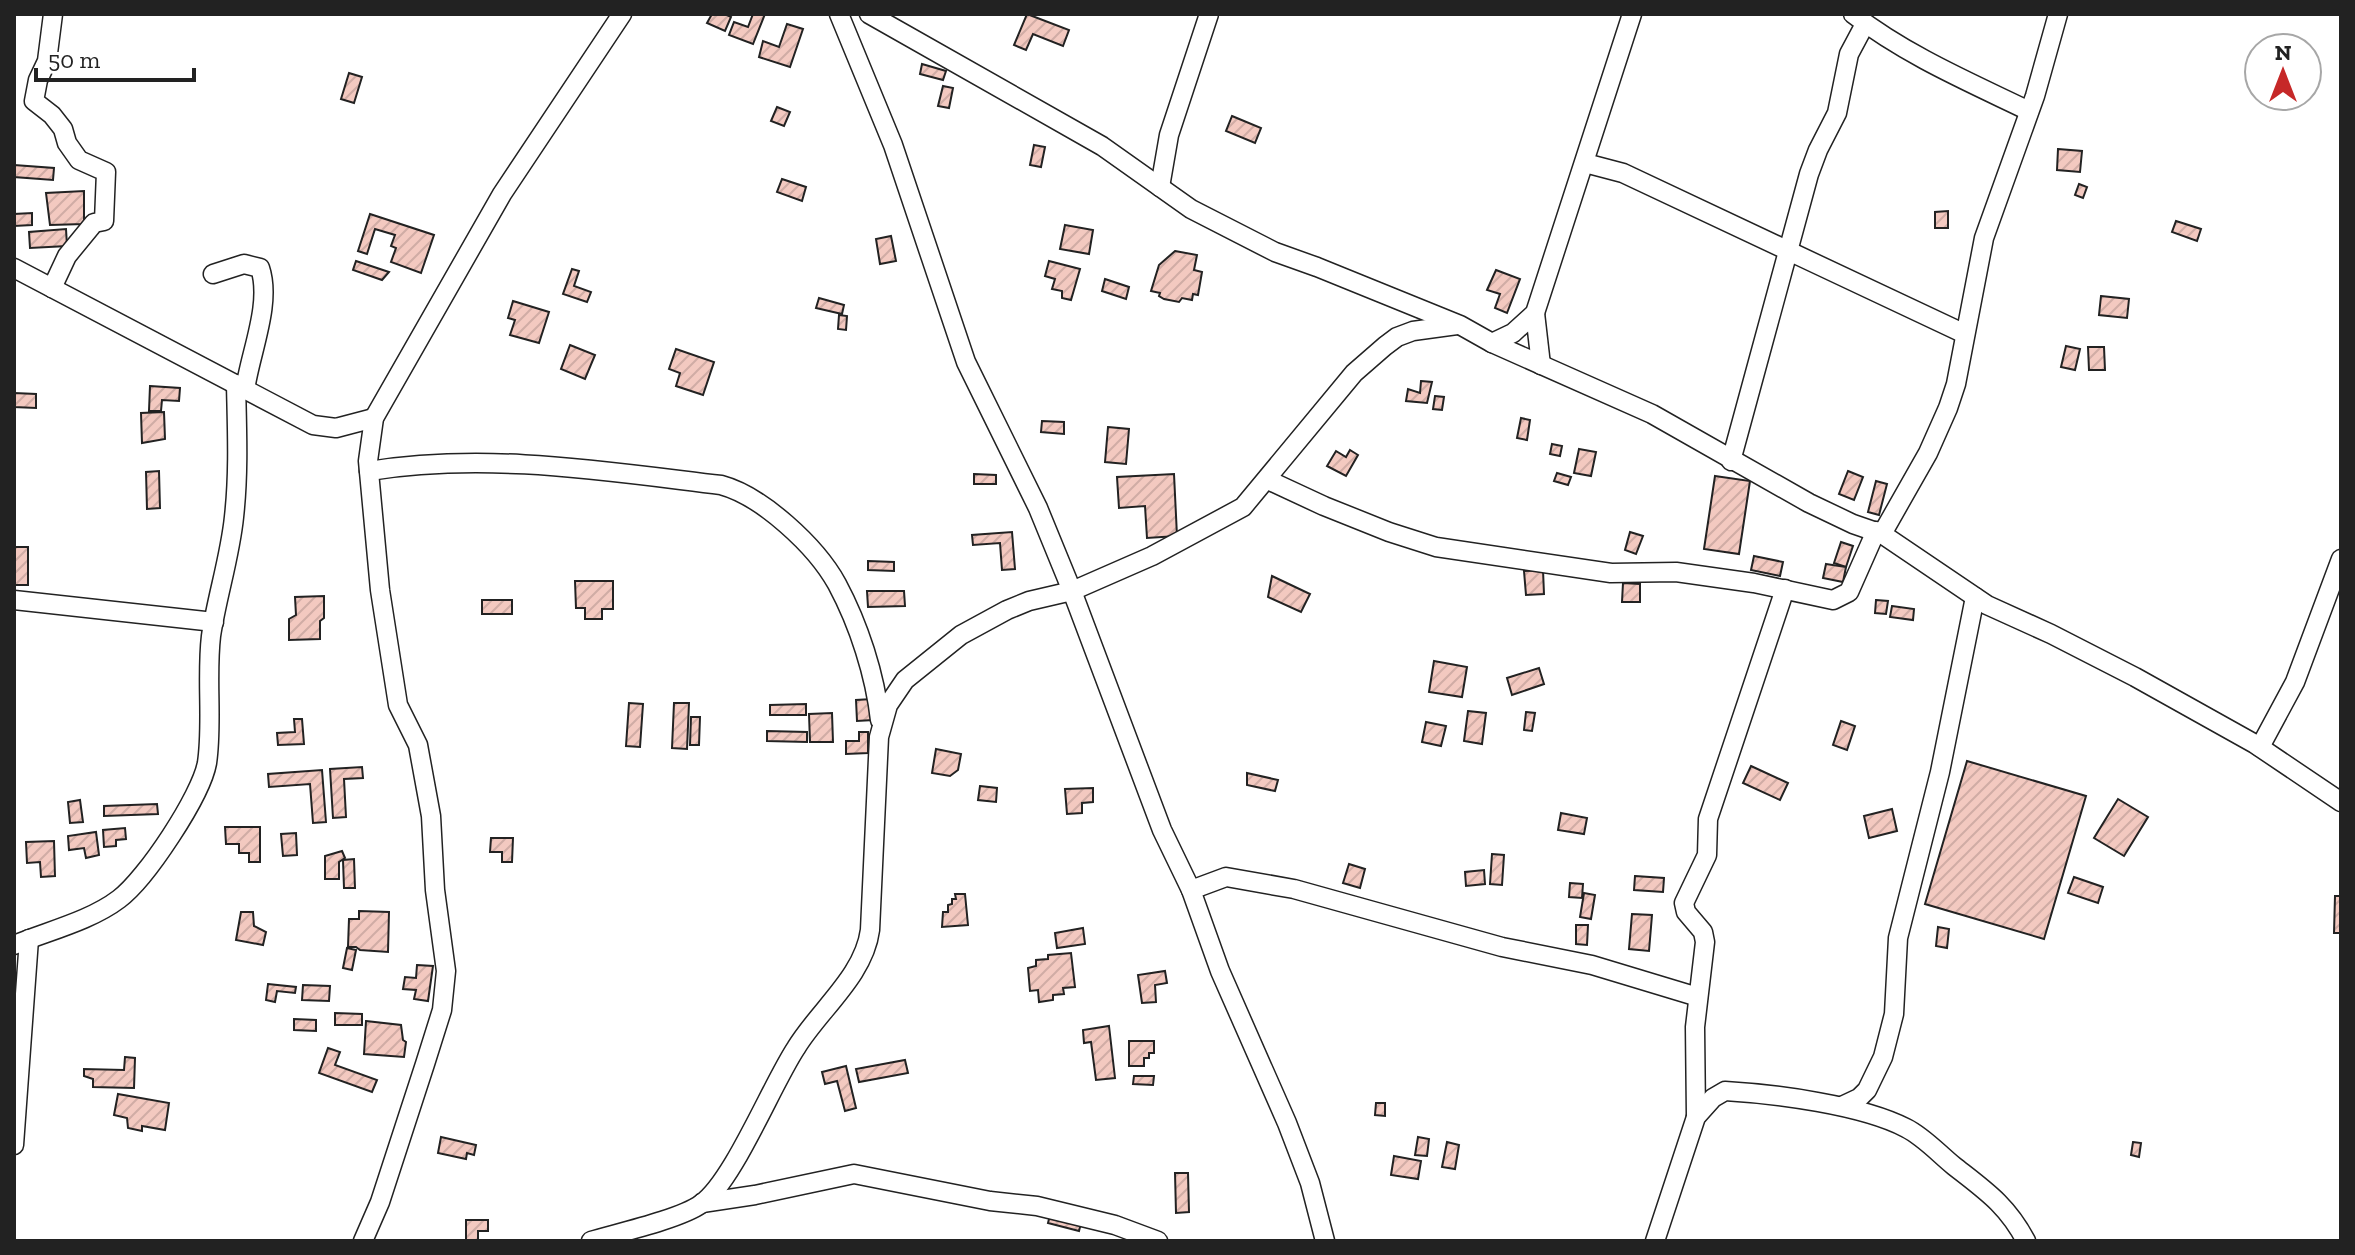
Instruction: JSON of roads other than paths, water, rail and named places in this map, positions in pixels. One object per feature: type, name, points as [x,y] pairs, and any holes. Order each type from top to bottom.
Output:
[{"type":"street","points":[[52,288],[76,242],[89,232],[94,223],[104,221],[106,172],[79,160],[67,143],[63,129],[52,115],[34,101],[38,80],[47,61],[53,14]]},
{"type":"street","points":[[363,1241],[380,1202],[442,1010],[446,971],[435,890],[431,816],[418,745],[398,705],[380,590],[368,449],[374,418],[502,194],[622,14]]},
{"type":"street","points":[[839,14],[893,145],[966,362],[1038,508],[1072,591],[1162,830],[1191,890],[1220,971],[1306,1171],[1325,1241]]},
{"type":"street","points":[[869,14],[1102,146],[1191,209],[1275,252],[1460,325],[1492,343],[1652,414],[1809,503],[1853,524],[1879,532],[1987,605],[2135,677],[2260,747],[2341,802]]},
{"type":"street","points":[[1160,187],[1169,135],[1209,14]]},
{"type":"street","points":[[1541,365],[1535,313],[1632,14]]},
{"type":"street","points":[[1268,480],[1389,532],[1436,547],[1565,568],[1611,573],[1676,572],[1785,589],[1824,599],[1842,597],[1849,592],[1879,532],[1928,453],[1948,408],[1956,384],[1984,238],[2029,111],[2058,14]]},
{"type":"street","points":[[1731,461],[1787,251],[1818,150],[1837,113],[1859,19],[1919,56],[2029,111]]},
{"type":"street","points":[[1585,163],[1623,173],[1965,334]]},
{"type":"street","points":[[14,1145],[21,942],[119,899],[136,882],[189,808],[203,779],[207,760],[208,662],[234,518],[240,387],[260,320],[263,286],[261,272],[244,264],[213,274]]},
{"type":"street","points":[[14,268],[313,425],[336,428],[374,418]]},
{"type":"street","points":[[1492,343],[1513,333],[1535,313]]},
{"type":"street","points":[[881,731],[895,691],[961,635],[1029,601],[1072,591],[1224,520],[1243,507],[1268,480],[1354,373],[1385,346],[1413,331],[1460,325]]},
{"type":"street","points":[[369,471],[460,461],[502,462],[721,485],[758,500],[788,526],[828,569],[836,583],[861,641],[877,696],[881,731],[870,930],[866,949],[850,976],[796,1047],[730,1168],[702,1203]]},
{"type":"street","points":[[2260,747],[2295,682],[2341,559]]},
{"type":"street","points":[[1655,1241],[1696,1117],[1698,997],[1704,937],[1686,912],[1684,903],[1707,855],[1708,819],[1785,589]]},
{"type":"street","points":[[1842,1106],[1859,1098],[1867,1090],[1883,1057],[1894,1014],[1898,938],[1940,772],[1975,597]]},
{"type":"street","points":[[14,600],[214,622]]},
{"type":"street","points":[[1191,890],[1226,877],[1294,889],[1502,947],[1592,965],[1698,997]]},
{"type":"street","points":[[1696,1117],[1713,1098],[1725,1091],[1842,1106],[1886,1119],[1921,1138],[2001,1203],[2014,1218],[2026,1241]]},
{"type":"street","points":[[591,1241],[702,1203],[854,1174],[990,1201],[1037,1206],[1115,1225],[1158,1241]]}]
